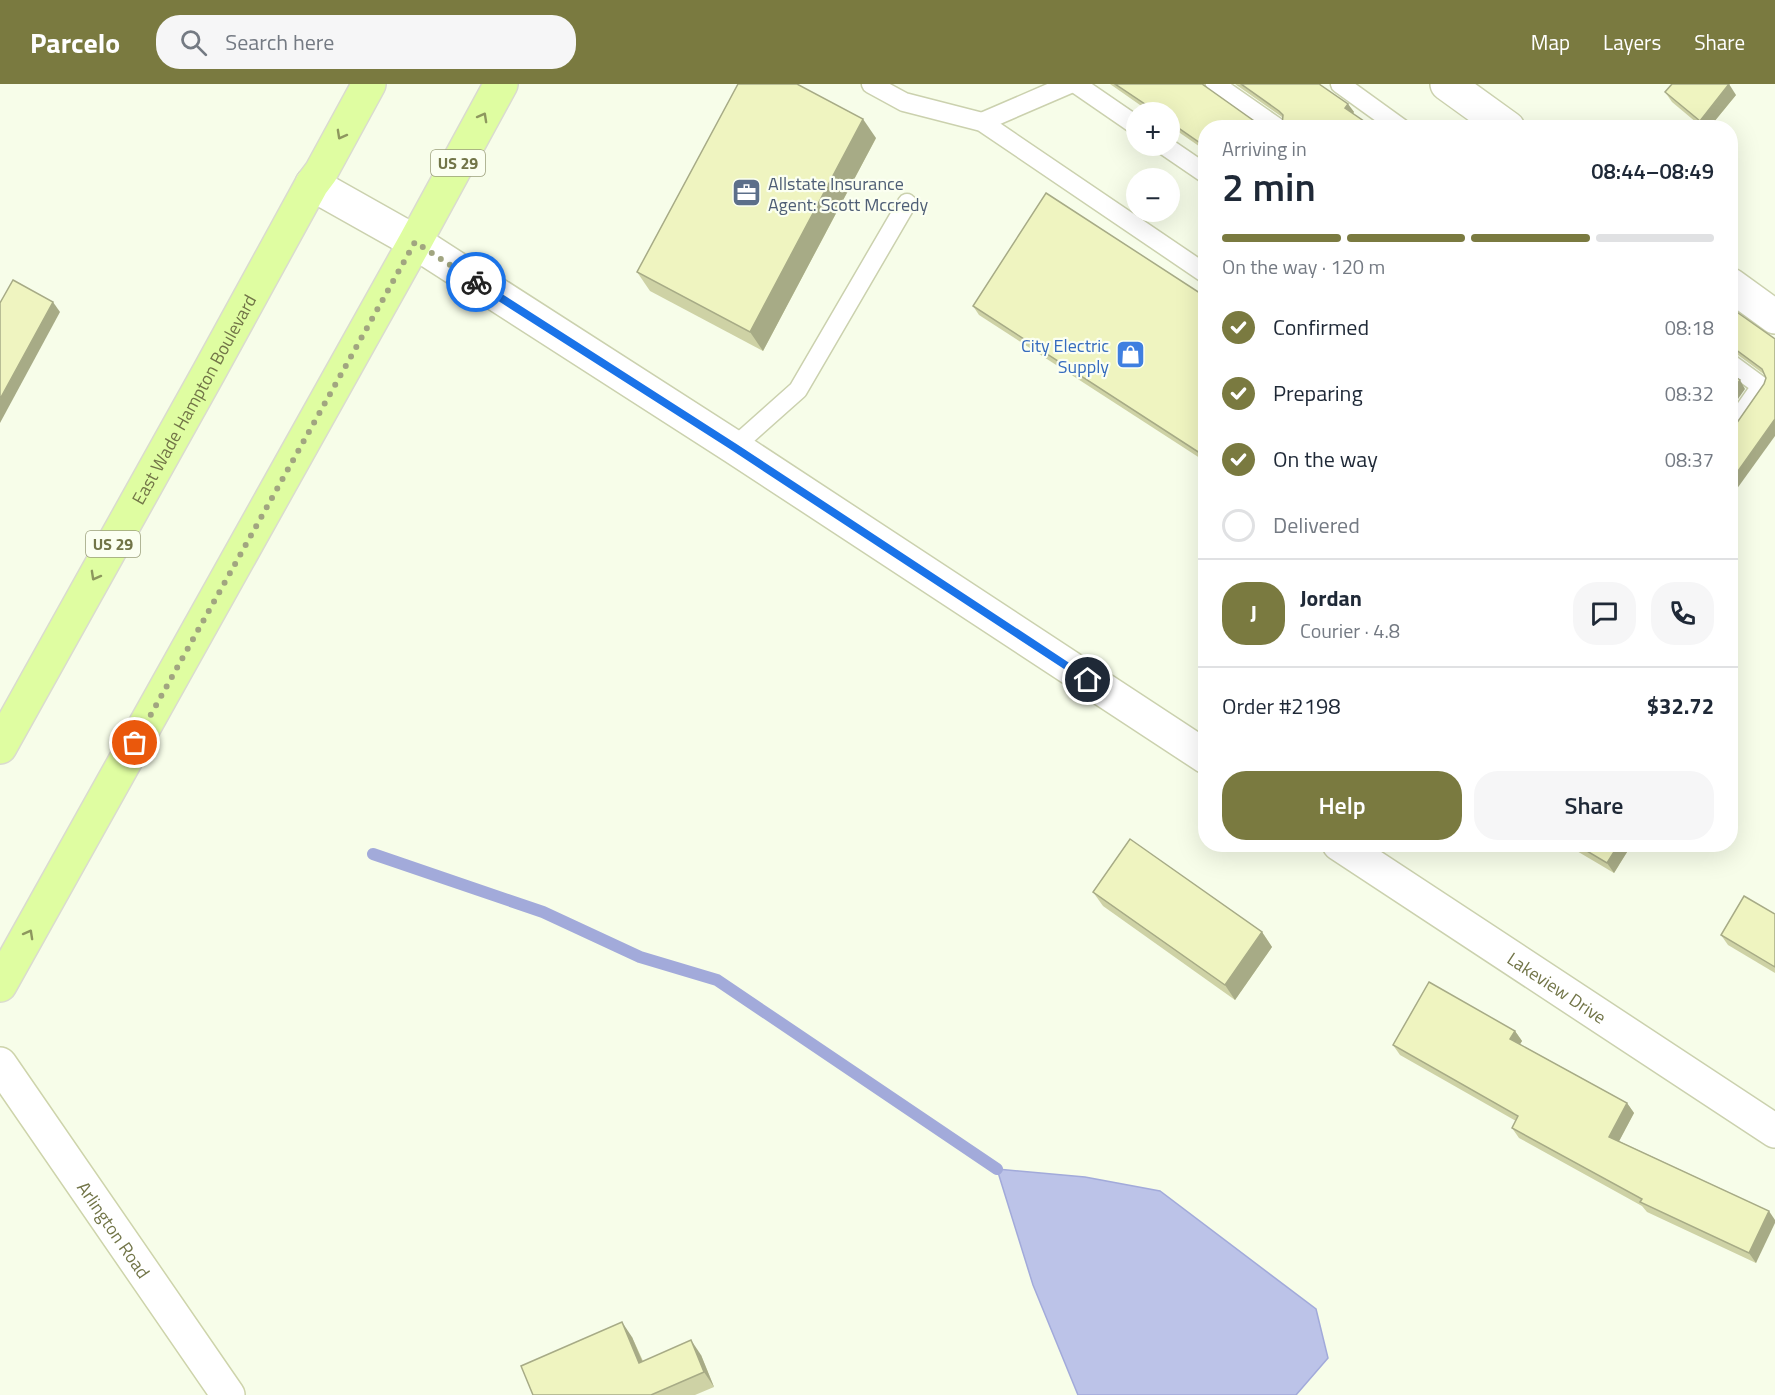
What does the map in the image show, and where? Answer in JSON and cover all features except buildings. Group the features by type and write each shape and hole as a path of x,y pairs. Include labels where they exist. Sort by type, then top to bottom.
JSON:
{"main road":[{"name":"East Wade Hampton Boulevard","path":"0,747 369,84"},
{"name":"US 29","path":"0,985 501,84"}],"street":[{"path":"1447,84 1497,120"},
{"path":"312,184 415,242 734,447 1198,752"},
{"path":"1738,290 1775,316"},
{"name":"Lakeview Drive","path":"1351,852 1775,1131"},
{"name":"Arlington Road","path":"0,1064 228,1395"}],"lane":[{"path":"871,84 904,102 982,123 1198,269"},
{"path":"982,123 1070,84"},
{"path":"1076,84 1126,118"},
{"path":"1215,84 1267,120"},
{"path":"1340,84 1378,120"},
{"path":"1180,156 1198,169"},
{"path":"734,447 798,390 907,203"},
{"path":"1738,369 1761,386 1738,419"}],"water":[{"path":"997,1169 1085,1177 1160,1191 1316,1309 1328,1358 1296,1395 1078,1395 1033,1285"}],"waterway":[{"path":"373,854 543,912 640,957 717,980 997,1169"}],"way so far":[{"path":"135,743 415,242 476,282"}],"place":[{"name":"Allstate Insurance Agent: Scott Mccredy","path":"747,193"},
{"name":"City Electric Supply","path":"1130,355"}],"route":[{"path":"476,282 734,447 1088,680"}]}
